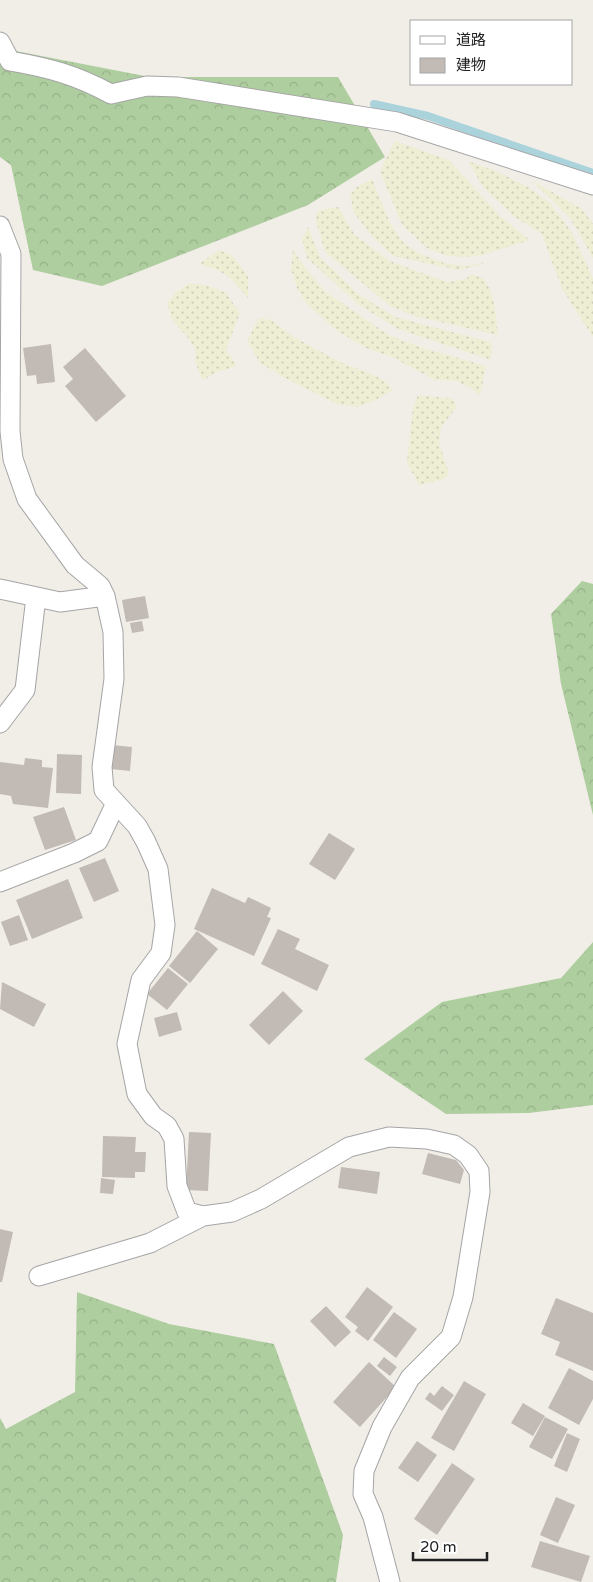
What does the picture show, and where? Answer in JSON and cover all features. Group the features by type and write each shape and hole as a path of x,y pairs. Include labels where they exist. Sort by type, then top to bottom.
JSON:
{"street":[{"path":"0,42 10,61 54,69 84,79 111,94 147,86 178,87 397,122 593,185"},
{"path":"0,226 11,254 10,431 13,459 27,499 75,565 100,586 105,596 113,632 114,679 102,767 104,790 137,826 158,869 165,925 160,953 140,980 128,1044 137,1094 152,1116 167,1126 174,1139 177,1186 187,1212 203,1216"},
{"path":"0,589 60,602 105,596"},
{"path":"0,723 25,690 36,597"},
{"path":"0,882 74,853 98,840 116,803"},
{"path":"39,1276 150,1243 203,1216 232,1212 261,1199 349,1147 389,1137 427,1139 454,1146 468,1155 479,1171 480,1192 462,1297 451,1337 410,1378 382,1427 364,1471 363,1494 373,1516 390,1582"}],"green space":[{"path":"0,48 150,77 338,77 385,157 308,205 102,286 33,270 11,165 0,157"},
{"path":"395,141 449,160 501,217 530,240 482,255 467,257 447,256 427,248 402,225 380,171"},
{"path":"468,161 496,171 528,187 551,204 571,231 593,278 593,337 562,289 542,234 516,218 483,187"},
{"path":"372,179 391,225 404,243 418,253 444,263 465,266 490,262 459,270 393,256 371,235 354,213 350,195 357,187"},
{"path":"531,180 582,209 593,224 593,258 570,218"},
{"path":"338,207 355,235 390,261 447,282 466,279 471,274 483,278 491,291 498,335 414,316 390,306 325,252 316,221 317,211"},
{"path":"308,227 320,257 358,294 395,317 490,342 492,347 491,360 398,329 358,304 307,258 302,239"},
{"path":"293,249 305,268 326,292 389,335 423,348 486,366 480,396 471,388 456,381 435,380 394,358 366,348 337,331 306,303 297,288 291,269"},
{"path":"219,250 232,255 248,276 248,298 230,278 218,270 199,264"},
{"path":"188,284 201,284 226,293 240,313 226,350 237,366 217,372 203,380 195,362 196,351 189,339 172,320 167,303 176,292"},
{"path":"259,318 271,320 294,337 340,362 372,374 383,380 393,390 374,401 357,407 337,404 283,377 260,363 247,341"},
{"path":"418,395 454,399 456,408 441,427 439,442 449,474 442,480 419,485 407,463 413,407"},
{"path":"582,581 593,584 593,815 561,684 551,614"},
{"path":"593,942 593,1105 529,1113 446,1114 364,1059 442,1002 561,978"},
{"path":"77,1292 169,1324 274,1344 343,1535 336,1582 0,1582 0,1418 6,1429 75,1392"}],"building":[{"path":"51,344 55,382 37,384 36,375 27,376 23,348"},
{"path":"85,348 126,396 96,422 65,386 73,379 63,367"},
{"path":"145,596 149,618 126,622 122,600"},
{"path":"142,621 144,631 132,633 130,623"},
{"path":"112,745 132,747 130,771 110,769"},
{"path":"57,754 82,755 81,794 56,793"},
{"path":"25,758 42,760 42,767 53,768 48,808 13,804 11,796 0,794 0,762 24,765"},
{"path":"64,807 76,840 45,850 33,817"},
{"path":"329,833 355,849 335,880 309,864"},
{"path":"105,858 119,891 94,902 79,868"},
{"path":"68,879 83,918 32,939 16,900"},
{"path":"212,888 245,903 248,897 271,908 267,917 271,918 254,956 194,929"},
{"path":"19,915 28,940 10,946 1,922"},
{"path":"278,929 300,939 295,949 329,965 317,991 261,964"},
{"path":"197,931 218,949 190,983 169,966"},
{"path":"168,968 188,984 167,1010 147,994"},
{"path":"2,982 46,1004 34,1027 0,1009"},
{"path":"283,991 303,1011 269,1045 249,1025"},
{"path":"177,1012 182,1030 159,1037 154,1018"},
{"path":"189,1132 211,1133 208,1191 186,1190"},
{"path":"103,1136 136,1137 135,1152 146,1152 145,1172 135,1172 135,1178 102,1177"},
{"path":"428,1153 456,1160 464,1170 460,1184 422,1174"},
{"path":"341,1167 380,1172 377,1194 338,1188"},
{"path":"101,1178 115,1180 113,1194 100,1193"},
{"path":"0,1229 13,1232 2,1282 0,1282"},
{"path":"367,1287 393,1307 368,1341 355,1331 358,1327 345,1317"},
{"path":"556,1298 593,1313 593,1371 555,1355 560,1342 541,1334"},
{"path":"326,1306 351,1332 335,1347 310,1321"},
{"path":"394,1312 417,1329 396,1358 373,1340"},
{"path":"384,1357 397,1367 390,1376 377,1366"},
{"path":"369,1362 396,1387 360,1427 333,1402"},
{"path":"569,1368 593,1381 593,1399 579,1425 548,1408"},
{"path":"464,1381 486,1394 454,1451 431,1438"},
{"path":"442,1386 454,1395 442,1411 425,1399 430,1392 434,1396"},
{"path":"523,1403 545,1416 533,1436 511,1423"},
{"path":"545,1417 568,1429 552,1459 529,1447"},
{"path":"567,1433 580,1439 567,1472 554,1466"},
{"path":"417,1441 437,1455 418,1482 398,1468"},
{"path":"452,1463 475,1479 437,1535 414,1519"},
{"path":"556,1497 575,1505 558,1543 540,1535"},
{"path":"540,1541 590,1556 581,1582 531,1567"}],"waterway":[{"path":"374,104 428,116 593,173"}]}
